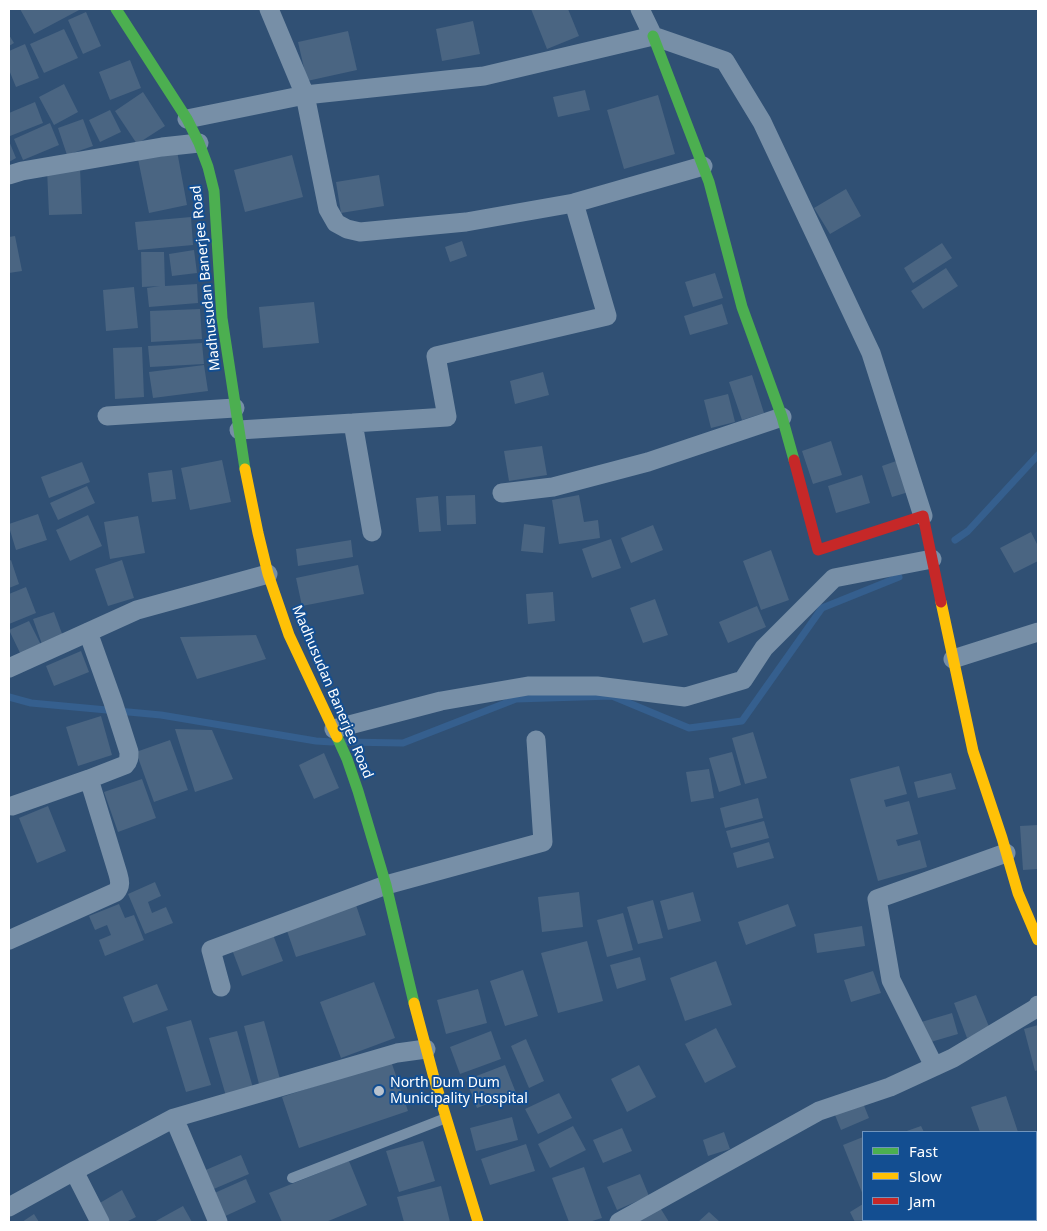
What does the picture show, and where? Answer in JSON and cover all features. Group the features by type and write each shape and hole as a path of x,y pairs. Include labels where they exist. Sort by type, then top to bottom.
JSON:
{"main road":[{"name":"Madhusudan Banerjee Road","path":"116,9 187,119 208,167 214,191 222,318 238,430 246,478 268,574 289,635 331,724 358,791 386,886 434,1078 478,1222"},
{"path":"654,36 709,182 742,307 782,417 818,550 924,516 973,751 1018,893 1038,940"}],"street":[{"path":"640,9 654,36"},
{"path":"272,10 305,95 328,209 336,224 347,229 360,232 466,222 574,203 703,166"},
{"path":"187,119 305,95 484,76 654,36 725,61 762,122 871,353 924,516"},
{"path":"9,175 22,171 162,147 198,143"},
{"path":"238,430 447,417 436,356 608,316 574,203"},
{"path":"107,416 235,408"},
{"path":"502,492 553,487 648,462 782,417"},
{"path":"353,423 372,532"},
{"path":"331,724 442,701 528,686 597,686 685,697 743,680 764,648 834,578 932,559"},
{"path":"9,668 137,610 268,574"},
{"path":"12,806 89,779 125,765 128,762 128,752 119,721 88,632"},
{"path":"951,651 1038,632"},
{"path":"222,987 211,950 386,886 543,842 536,740"},
{"path":"9,940 118,890 120,881 89,779"},
{"path":"934,1066 892,980 877,899 1006,853"},
{"path":"623,1221 819,1111 890,1087 953,1058 1038,1007 1038,1005"},
{"path":"9,1207 174,1118 397,1053 426,1049"},
{"path":"174,1118 218,1222"},
{"path":"74,1171 100,1222"}],"lane":[{"path":"292,1178 447,1117"}],"building":[{"path":"20,9 81,9 34,34"},
{"path":"531,9 568,9 579,36 547,49"},
{"path":"86,12 101,46 83,54 68,20"},
{"path":"473,21 480,54 442,61 436,29"},
{"path":"64,29 78,58 44,73 30,44"},
{"path":"348,31 357,70 307,81 298,42"},
{"path":"9,35 14,43 9,46"},
{"path":"25,44 39,78 16,87 9,70 9,51"},
{"path":"130,60 141,88 110,100 99,72"},
{"path":"64,84 78,112 54,125 39,97"},
{"path":"585,90 590,110 558,117 553,97"},
{"path":"143,92 165,126 137,144 115,111"},
{"path":"658,95 675,154 624,169 607,110"},
{"path":"35,102 43,123 10,136 9,113"},
{"path":"110,110 121,132 100,142 89,120"},
{"path":"83,119 93,146 67,155 58,128"},
{"path":"50,123 59,145 23,160 14,139"},
{"path":"9,141 16,158 9,162"},
{"path":"177,151 187,205 149,213 138,159"},
{"path":"292,155 303,197 245,212 234,170"},
{"path":"80,168 82,214 49,215 47,169"},
{"path":"379,175 384,206 341,213 336,182"},
{"path":"846,189 861,216 830,234 814,208"},
{"path":"191,217 193,245 138,250 135,222"},
{"path":"15,236 22,271 9,273 9,237"},
{"path":"462,241 467,256 450,262 445,247"},
{"path":"942,243 952,258 913,283 904,268"},
{"path":"194,250 197,273 172,276 169,254"},
{"path":"141,252 164,252 165,286 197,284 198,303 149,307 147,288 160,286 142,287"},
{"path":"946,268 958,286 923,309 911,291"},
{"path":"715,273 723,298 693,307 685,282"},
{"path":"134,287 138,328 106,331 103,290"},
{"path":"314,302 319,343 263,348 259,307"},
{"path":"722,304 728,324 690,335 684,316"},
{"path":"200,309 202,339 151,342 150,311"},
{"path":"202,343 204,364 150,367 148,346"},
{"path":"142,347 144,397 115,399 113,348"},
{"path":"204,365 208,391 153,398 149,372"},
{"path":"543,372 549,395 515,404 510,381"},
{"path":"752,375 764,413 742,420 729,382"},
{"path":"728,394 735,422 711,428 704,400"},
{"path":"831,441 842,475 813,484 802,451"},
{"path":"542,446 547,475 509,481 504,451"},
{"path":"902,459 912,491 892,497 882,466"},
{"path":"222,460 231,502 190,510 181,468"},
{"path":"82,462 90,482 49,498 41,477"},
{"path":"172,470 176,499 152,502 148,473"},
{"path":"862,475 870,503 836,513 828,486"},
{"path":"87,486 95,503 58,520 50,503"},
{"path":"475,495 476,524 447,525 446,496"},
{"path":"579,495 584,522 598,520 600,538 559,544 552,500"},
{"path":"438,496 441,531 419,532 416,498"},
{"path":"38,514 47,540 16,550 9,524"},
{"path":"88,515 102,546 70,561 56,530"},
{"path":"138,516 145,553 110,559 104,522"},
{"path":"524,524 545,527 543,553 521,551"},
{"path":"653,525 663,550 631,563 621,538"},
{"path":"1031,532 1038,546 1038,561 1014,573 1000,548"},
{"path":"611,539 621,568 592,578 582,549"},
{"path":"351,540 353,557 298,566 296,549"},
{"path":"771,550 789,600 761,610 743,561"},
{"path":"11,560 19,584 9,588 9,561"},
{"path":"122,560 134,598 108,606 95,569"},
{"path":"358,565 364,594 302,606 296,578"},
{"path":"26,587 36,613 9,624 9,594"},
{"path":"553,592 555,621 528,624 526,594"},
{"path":"655,599 668,635 643,643 630,608"},
{"path":"757,606 766,627 728,643 719,622"},
{"path":"54,612 64,639 43,647 33,619"},
{"path":"29,621 42,647 22,657 9,630"},
{"path":"256,635 266,659 197,679 180,637"},
{"path":"81,651 89,672 54,686 46,666"},
{"path":"101,716 112,755 78,766 66,727"},
{"path":"175,729 212,730 233,779 195,792"},
{"path":"753,732 767,778 745,784 732,738"},
{"path":"170,740 188,790 154,802 136,752"},
{"path":"732,752 741,785 719,792 709,758"},
{"path":"324,753 339,788 314,799 299,765"},
{"path":"899,766 907,794 884,800 886,807 909,801 918,834 896,840 898,846 920,840 927,867 878,881 850,779"},
{"path":"709,769 714,798 691,802 686,772"},
{"path":"951,773 956,789 918,798 914,782"},
{"path":"142,779 156,818 118,832 104,792"},
{"path":"758,798 763,818 725,828 720,808"},
{"path":"48,806 66,851 37,863 19,818"},
{"path":"764,821 769,838 731,848 726,831"},
{"path":"1038,825 1038,869 1023,870 1020,826"},
{"path":"769,842 774,858 737,868 733,853"},
{"path":"155,882 161,896 148,902 152,913 166,907 173,923 145,934 128,894"},
{"path":"579,892 583,927 542,932 538,897"},
{"path":"693,892 701,921 668,930 660,901"},
{"path":"653,900 663,938 638,944 627,907"},
{"path":"119,904 125,918 134,915 144,940 105,956 99,940 111,935 107,925 95,930 89,916"},
{"path":"788,904 796,926 746,945 738,922"},
{"path":"356,905 366,935 296,957 286,928"},
{"path":"623,913 633,950 607,957 597,920"},
{"path":"862,926 865,946 817,953 814,934"},
{"path":"272,932 283,961 242,976 231,947"},
{"path":"587,941 603,1001 558,1013 541,953"},
{"path":"640,957 646,980 617,989 610,965"},
{"path":"716,961 732,1005 685,1021 670,978"},
{"path":"523,970 538,1016 505,1026 490,981"},
{"path":"873,971 881,993 851,1002 844,980"},
{"path":"374,982 395,1038 341,1058 320,1002"},
{"path":"157,984 168,1010 133,1023 123,997"},
{"path":"478,989 487,1023 446,1034 437,1000"},
{"path":"976,995 990,1029 967,1038 954,1003"},
{"path":"952,1013 958,1034 924,1044 918,1023"},
{"path":"191,1020 211,1085 186,1092 166,1027"},
{"path":"264,1021 280,1079 259,1084 244,1026"},
{"path":"1038,1025 1038,1070 1035,1071 1024,1029"},
{"path":"716,1028 736,1067 705,1083 685,1044"},
{"path":"237,1031 253,1088 226,1096 209,1038"},
{"path":"491,1031 501,1059 460,1074 450,1047"},
{"path":"526,1039 544,1081 529,1088 511,1046"},
{"path":"391,1061 408,1111 299,1148 282,1097"},
{"path":"505,1065 516,1093 477,1108 466,1080"},
{"path":"639,1065 656,1097 627,1112 611,1079"},
{"path":"559,1093 572,1118 538,1134 525,1109"},
{"path":"1006,1096 1018,1131 980,1131 971,1107"},
{"path":"861,1098 869,1118 841,1130 833,1110"},
{"path":"512,1117 518,1140 476,1151 470,1128"},
{"path":"573,1126 586,1150 550,1168 538,1144"},
{"path":"921,1126 924,1131 907,1131"},
{"path":"622,1128 632,1151 603,1163 593,1140"},
{"path":"724,1132 730,1149 708,1156 703,1140"},
{"path":"862,1137 862,1192 843,1145"},
{"path":"423,1141 435,1181 399,1192 386,1151"},
{"path":"526,1144 535,1171 490,1185 481,1159"},
{"path":"241,1155 249,1174 209,1191 201,1172"},
{"path":"349,1161 367,1205 326,1222 282,1222 269,1193"},
{"path":"584,1167 602,1218 589,1222 569,1222 552,1178"},
{"path":"640,1174 649,1196 617,1210 607,1187"},
{"path":"246,1179 256,1202 221,1218 210,1195"},
{"path":"441,1186 450,1222 404,1222 397,1197"},
{"path":"122,1190 136,1217 126,1222 108,1222 98,1204"},
{"path":"862,1205 862,1221 880,1222 855,1222 850,1212"},
{"path":"183,1206 192,1222 154,1222"},
{"path":"659,1206 669,1222 632,1222"},
{"path":"709,1212 720,1222 698,1222"},
{"path":"34,1214 39,1222 22,1222"},
{"path":"918,1221 955,1222 918,1222"},
{"path":"960,1221 984,1222 961,1222"}],"waterway":[{"path":"955,540 968,531 1038,455"},
{"path":"345,742 403,743 516,699 612,696 689,728 742,721 822,608 899,577"},
{"path":"9,697 31,703 161,715 316,741 332,742"}],"traffic: fast":[{"path":"116,9 187,119 208,167 214,191 222,318 245,469"},
{"path":"653,36 709,182 742,307 782,417 794,460"},
{"path":"337,737 358,791 386,885 414,1003"}],"traffic: slow":[{"path":"245,469 268,574 289,635 337,737"},
{"path":"941,602 973,751 1018,893 1038,940"},
{"path":"414,1003 434,1078 478,1222"}],"traffic: jam":[{"path":"794,460 818,550 923,516 941,602"}],"place":[{"name":"North Dum Dum Municipality Hospital","path":"379,1091"}]}
